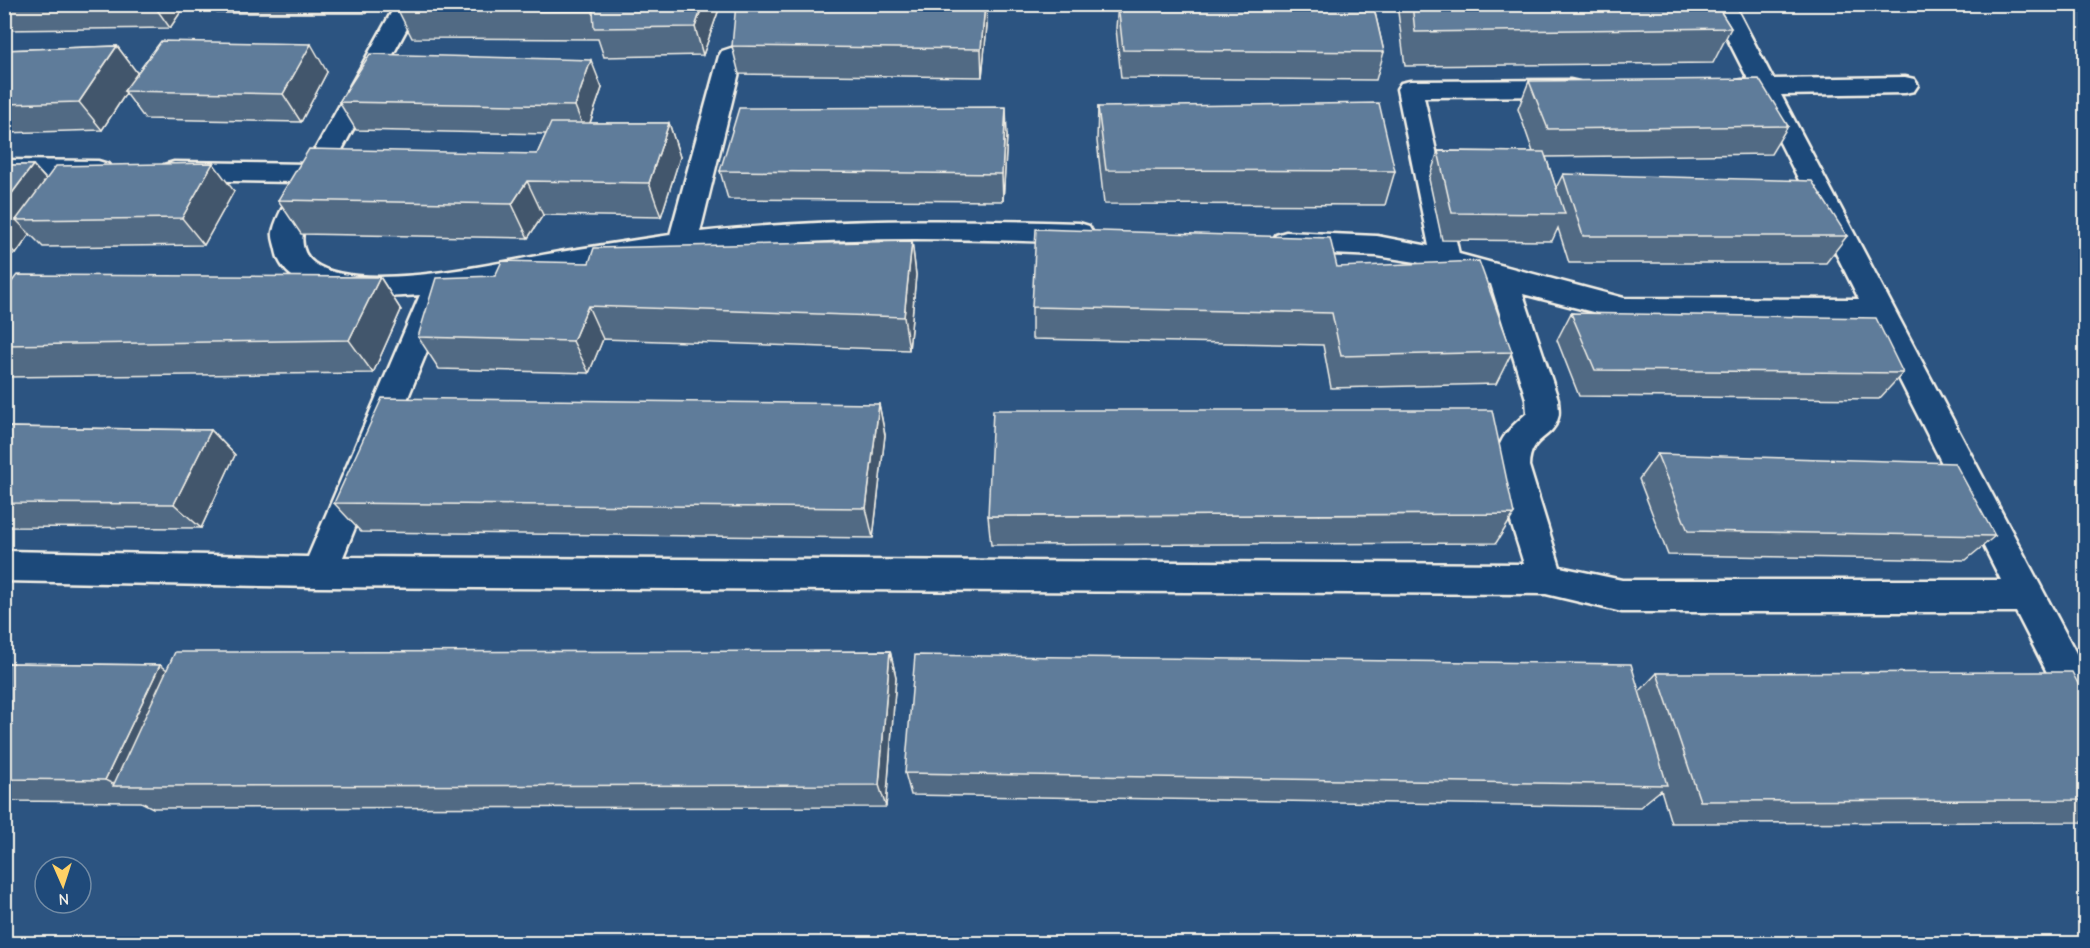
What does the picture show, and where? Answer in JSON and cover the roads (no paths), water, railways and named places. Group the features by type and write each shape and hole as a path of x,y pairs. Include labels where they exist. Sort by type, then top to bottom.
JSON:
{"street":[{"path":"408,4 294,213 287,233 289,251 295,263 313,275 363,286 392,287 440,283 682,245 801,233 1025,231 1108,235"},
{"path":"1722,4 2085,711"},
{"path":"682,245 731,56"},
{"path":"1717,87 1905,86"},
{"path":"1446,259 1410,89 1599,88"},
{"path":"4,169 316,173"},
{"path":"1260,241 1377,246 1446,259 1503,278 1590,302 1643,311 1879,310"},
{"path":"1503,278 1542,399 1543,417 1519,438 1513,449 1513,466 1546,579"},
{"path":"319,572 440,283"},
{"path":"4,566 319,572 1546,579 1622,596 2027,596"}]}
